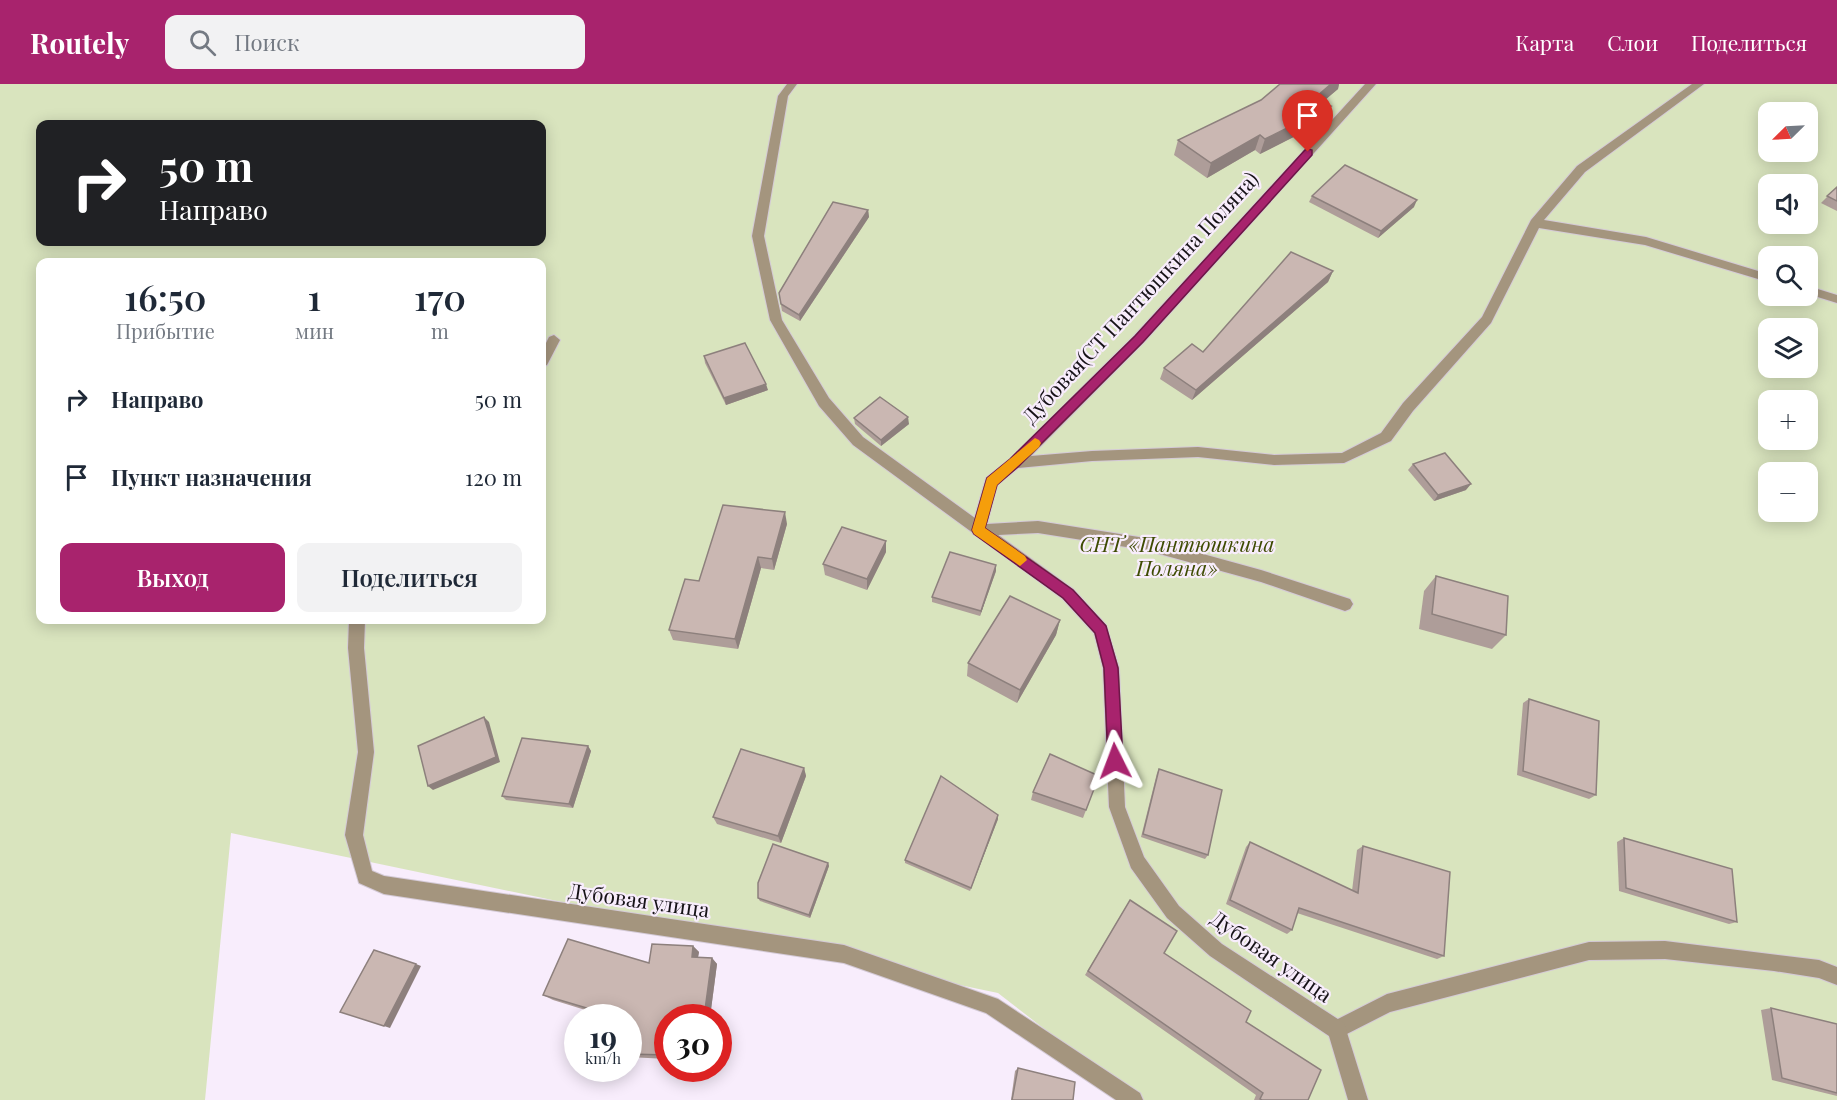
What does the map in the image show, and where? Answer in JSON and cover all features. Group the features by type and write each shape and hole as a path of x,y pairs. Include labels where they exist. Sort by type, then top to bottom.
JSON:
{"street":[{"path":"792,84 783,96 758,236 776,320 824,402 858,441 978,530 1038,527 1145,544 1261,576 1345,604"},
{"name":"Дубовая(СТ Пантюшкина Поляна)","path":"978,530 991,482 1015,463 1139,339 1371,84"},
{"path":"1015,463 1092,456 1198,452 1275,460 1344,458 1386,437 1408,407 1487,320 1535,223 1581,169 1699,84"},
{"path":"1535,223 1646,241 1758,275"},
{"path":"1818,293 1837,299"},
{"path":"546,355 554,340"},
{"name":"Дубовая улица","path":"978,530 1068,594 1101,630 1111,668 1117,807 1137,862 1173,912 1216,950 1337,1030"},
{"name":"Дубовая улица","path":"357,624 356,648 366,752 354,835 365,877 384,885 844,954 991,1006 1134,1100"},
{"path":"1358,1100 1337,1030 1387,1003 1589,951 1665,950 1774,962 1819,969 1837,976"}],"green space":[{"name":"СНТ «Пантюшкина Поляна»","path":"0,84 1837,84 1837,1100 1136,1100 998,993 231,833 205,1100 0,1100"}],"building":[{"path":"1280,84 1331,84 1316,97 1318,101 1331,106 1265,139 1260,135 1211,163 1178,140 1261,100"},
{"path":"1345,165 1417,200 1381,231 1312,196"},
{"path":"1837,187 1837,201 1827,196"},
{"path":"833,202 868,210 799,315 781,304 779,293"},
{"path":"1291,252 1333,271 1196,390 1164,368 1192,344 1203,352"},
{"path":"745,343 766,384 724,398 704,356"},
{"path":"880,397 908,417 881,440 854,418"},
{"path":"1445,453 1471,484 1438,495 1413,464"},
{"path":"723,505 785,512 772,559 758,557 735,639 669,630 685,579 699,581"},
{"path":"842,527 886,541 867,579 823,564"},
{"path":"950,552 996,565 981,611 932,597"},
{"path":"1436,576 1508,596 1506,635 1432,614"},
{"path":"1010,596 1060,620 1020,690 968,663"},
{"path":"1529,699 1599,721 1596,795 1523,771"},
{"path":"484,717 496,757 428,786 418,746"},
{"path":"522,738 588,746 569,804 502,796"},
{"path":"741,749 804,768 778,836 713,817"},
{"path":"1050,754 1099,776 1086,810 1033,792"},
{"path":"1159,769 1222,790 1208,855 1143,834"},
{"path":"941,776 998,815 971,888 905,860"},
{"path":"1624,838 1732,869 1737,922 1626,888"},
{"path":"1250,842 1358,893 1363,846 1450,872 1444,956 1299,908 1292,930 1230,900"},
{"path":"773,844 828,863 809,915 758,898 758,883"},
{"path":"1130,900 1177,931 1164,953 1251,1011 1246,1022 1321,1070 1308,1100 1260,1099 1263,1093 1088,971"},
{"path":"568,939 649,963 652,944 693,946 692,957 712,958 706,1004 654,1004 654,1055 642,1054 642,1004 573,1004 543,995"},
{"path":"374,950 416,964 384,1026 340,1012"},
{"path":"1771,1008 1837,1024 1837,1093 1782,1078"},
{"path":"1018,1068 1075,1082 1073,1100 1012,1100"}],"slow traffic":[{"path":"1020,560 978,530 991,482 1035,443"}],"route":[{"path":"1115,761 1111,668 1101,630 1068,594 978,530 991,482 1015,463 1139,339 1308,152"}]}
